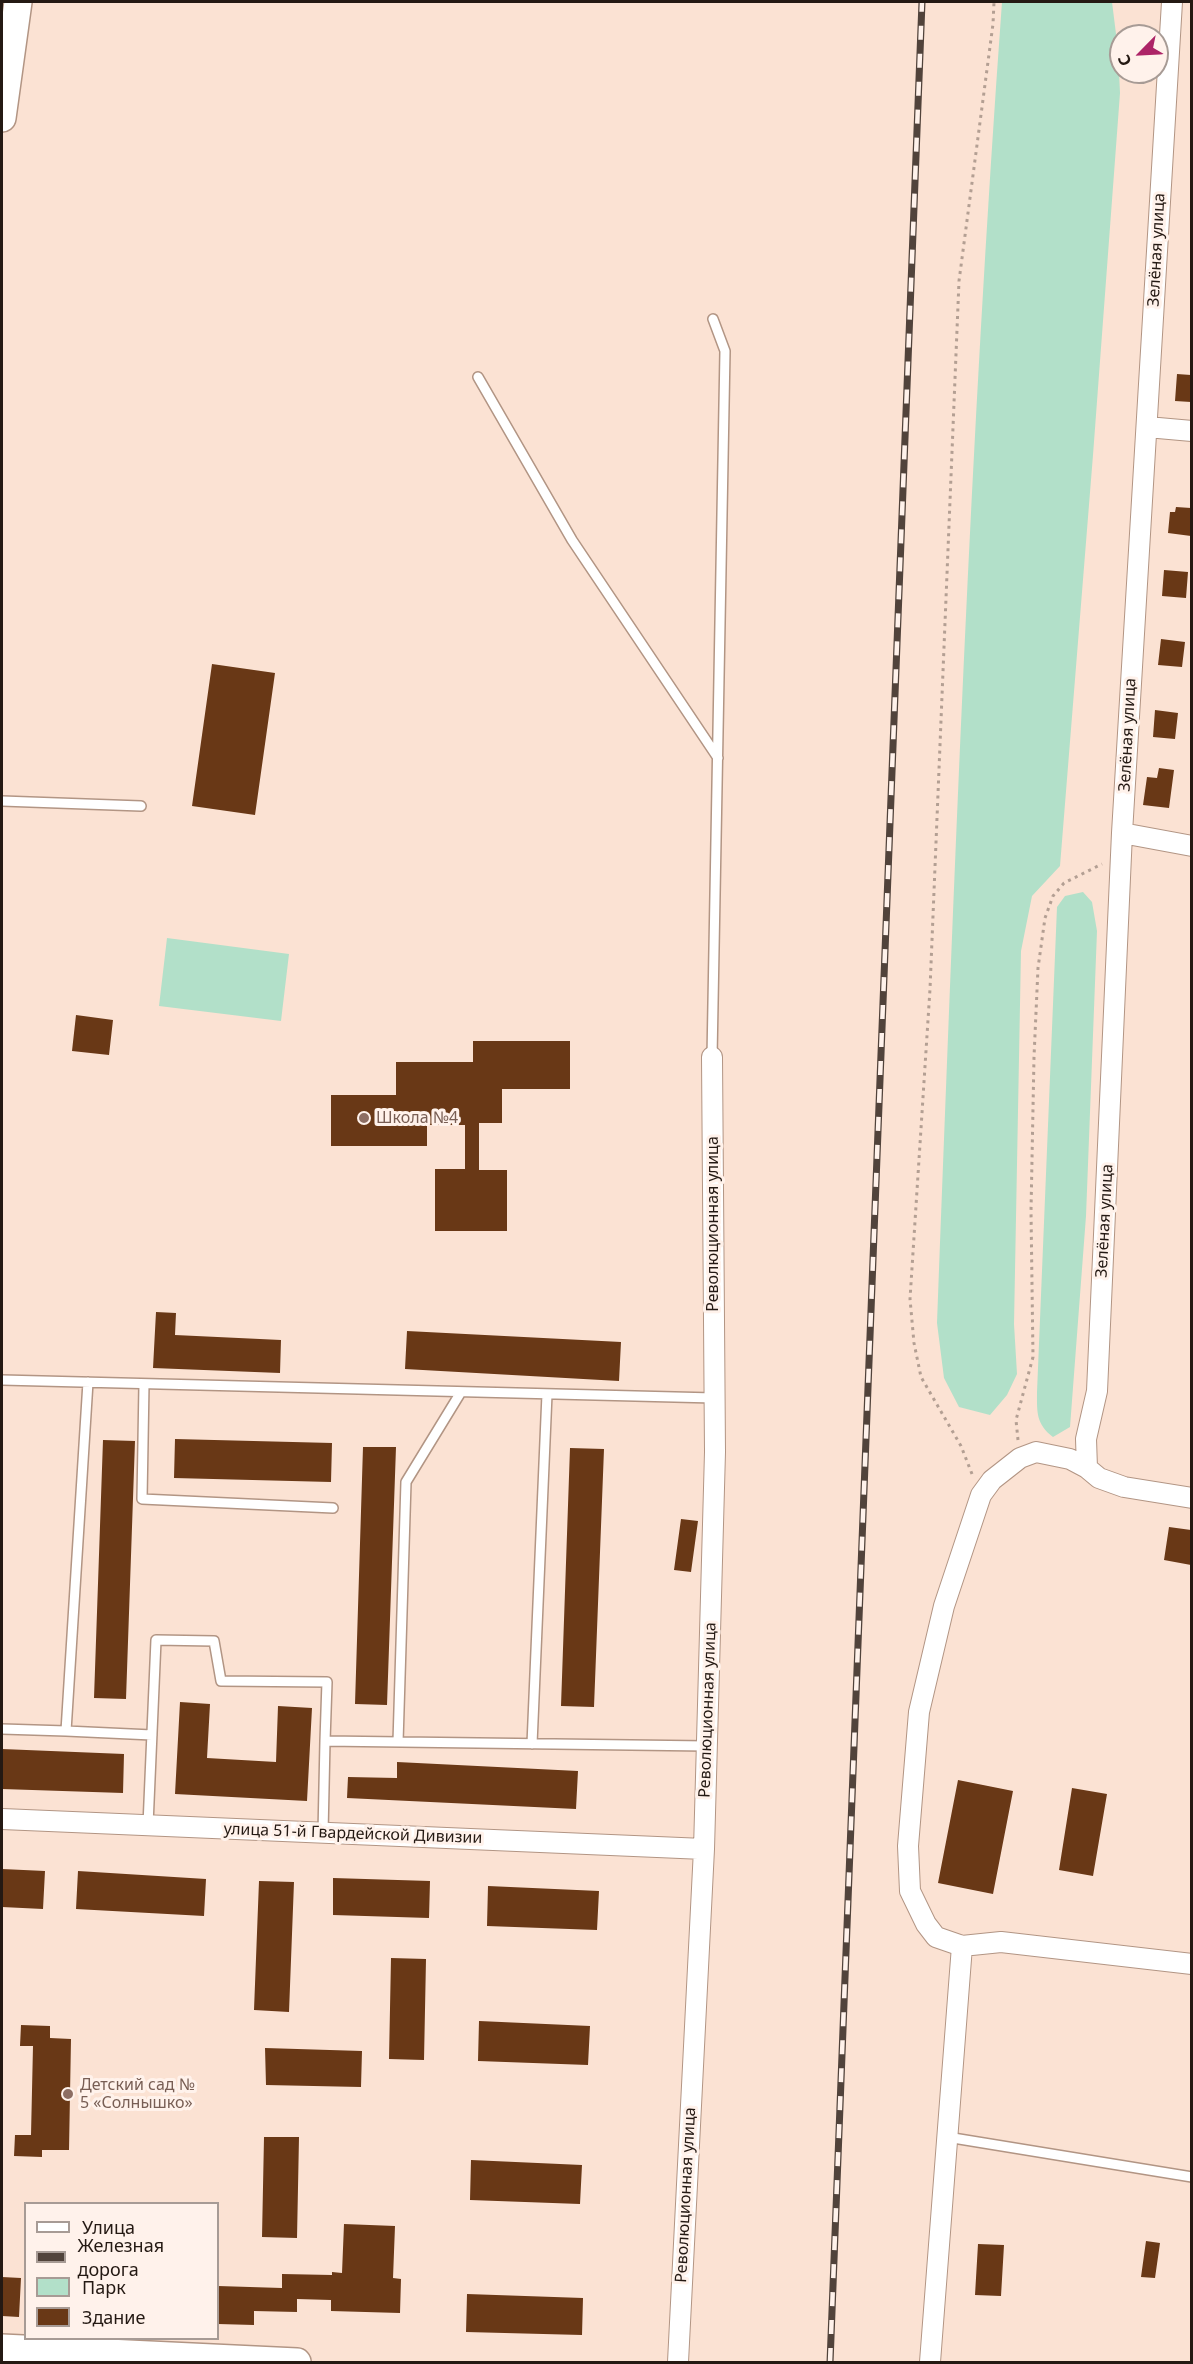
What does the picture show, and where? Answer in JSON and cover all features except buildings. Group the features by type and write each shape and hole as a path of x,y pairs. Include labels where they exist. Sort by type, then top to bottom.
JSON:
{"street":[{"path":"2,118 18,2"},
{"name":"Зелёная улица","path":"1088,1468 1086,1439 1097,1391 1122,833 1172,2"},
{"path":"1147,427 1191,431"},
{"path":"1122,833 1191,846"},
{"name":"Революционная улица","path":"678,2362 704,1849 707,1746 714,1398 712,1057"},
{"path":"1191,1498 1124,1487 1099,1478 1088,1468 1070,1459 1036,1452 1020,1458 987,1487 944,1606 923,1693 919,1712 908,1846 910,1891 926,1924 936,1937 962,1946 1001,1942 1191,1964"},
{"name":"улица 51-й Гвардейской Дивизии","path":"2,1819 704,1849"},
{"path":"930,2362 962,1946"},
{"path":"2,2348 297,2362"}],"lane":[{"path":"712,1057 725,351 713,319"},
{"path":"478,377 572,540 718,758"},
{"path":"2,801 141,806"},
{"path":"2,1380 714,1398"},
{"path":"66,1731 88,1382"},
{"path":"144,1384 142,1499 333,1508"},
{"path":"398,1742 406,1482 462,1392"},
{"path":"532,1744 547,1394"},
{"path":"148,1826 156,1640 214,1641 221,1681 327,1682 323,1833"},
{"path":"2,1729 152,1735"},
{"path":"325,1741 707,1746"},
{"path":"947,2137 1191,2176"}],"path":[{"path":"987,1487 921,1377 914,1343 910,1299 930,989 958,281 994,2"},
{"path":"1020,1458 1016,1420 1033,1357 1031,1211 1034,1057 1038,968 1045,918 1053,896 1064,883 1093,866 1121,858"}],"green space":[{"path":"1002,2 1112,2 1115,24 1109,24 1109,84 1120,84 1120,93 1060,866 1032,896 1021,951 1014,1324 1017,1374 1007,1395 990,1415 959,1407 944,1378 937,1323 972,497"},
{"path":"1083,892 1092,902 1097,931 1086,1216 1070,1427 1053,1437 1040,1422 1037,1392 1057,907 1065,896"},
{"path":"167,938 289,954 281,1021 159,1006"}],"railway":[{"path":"830,2362 922,2"}],"place":[{"name":"Школа №4","path":"364,1118"},
{"name":"Детский сад № 5 «Солнышко»","path":"68,2094"}]}
